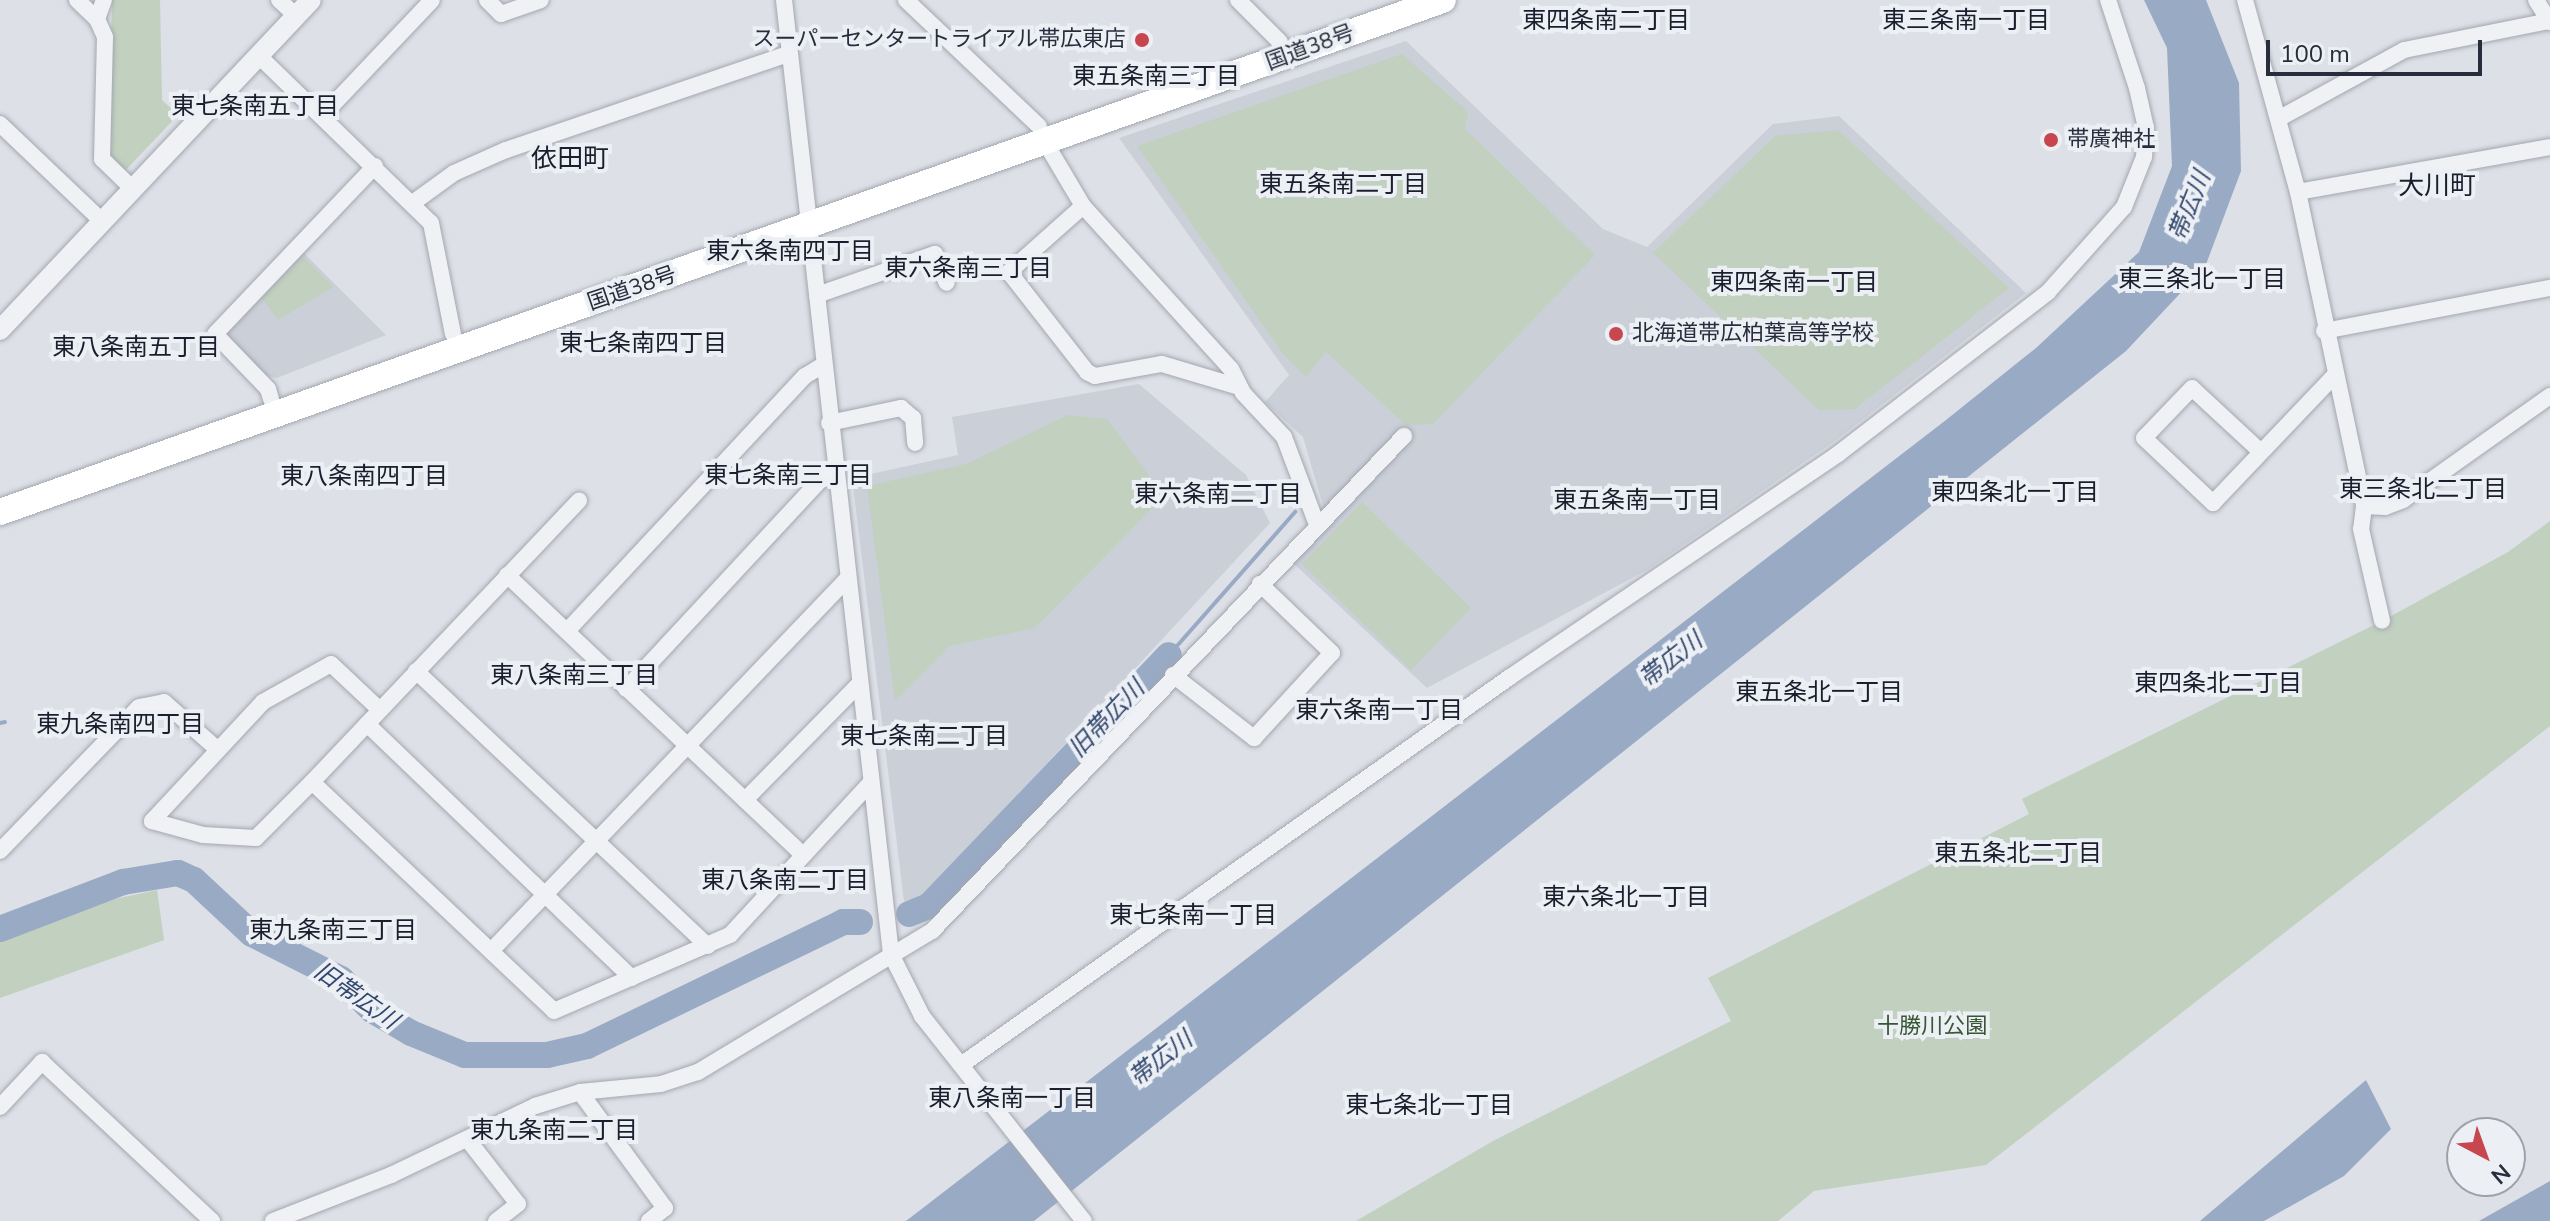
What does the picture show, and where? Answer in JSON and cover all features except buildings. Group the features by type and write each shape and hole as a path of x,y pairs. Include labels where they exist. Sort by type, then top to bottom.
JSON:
{"highway":[{"name":"国道38号","path":"0,512 1042,134 1395,0"},
{"name":"国道38号","path":"1042,134 1443,0"},
{"name":"国道38号","path":"0,497 453,334 809,218"}],"street":[{"path":"77,0 97,19 105,37 102,159 133,189"},
{"path":"97,19 105,10 104,0"},
{"path":"279,0 296,16"},
{"path":"1,328 311,0"},
{"path":"323,115 432,0"},
{"path":"487,0 501,14 541,0"},
{"path":"784,0 829,423 891,954 922,1016 1084,1221"},
{"path":"906,0 1042,134 1083,206 1231,369 1239,387 1294,451 1317,525"},
{"path":"1238,0 1280,42"},
{"path":"964,1069 1510,677 1815,470 2048,292 2124,207 2144,157 2146,128 2137,88 2108,0"},
{"path":"2245,0 2298,192 2324,331 2364,506 2361,529 2382,621"},
{"path":"2280,118 2404,50 2550,22 2536,0"},
{"path":"414,202 454,173 506,150 788,54"},
{"path":"258,55 414,202 431,223 453,334"},
{"path":"0,124 102,221"},
{"path":"2298,192 2550,147"},
{"path":"271,399 268,389 215,334 375,166"},
{"path":"1083,206 1009,272 1087,372 1095,376 1162,364 1239,387"},
{"path":"817,295 935,254 947,283"},
{"path":"2324,331 2550,288"},
{"path":"567,631 805,376 823,365"},
{"path":"2261,452 2192,388 2144,438 2213,503 2334,376"},
{"path":"2364,506 2385,507 2403,500 2550,396"},
{"path":"829,423 901,408 913,418 915,443"},
{"path":"273,1221 468,1140 535,1106 580,1092 647,1086 698,1072 932,931 1404,436"},
{"path":"626,689 819,481 835,474"},
{"path":"380,710 331,664 263,702 152,821 203,835 256,838 312,782 579,501"},
{"path":"507,575 802,854"},
{"path":"491,951 848,578"},
{"path":"1173,675 1254,738 1332,653 1260,584"},
{"path":"416,671 708,946"},
{"path":"745,800 860,683"},
{"path":"0,851 139,707 164,702 217,749"},
{"path":"367,724 632,978"},
{"path":"312,782 554,1011 730,935 871,782"},
{"path":"0,1107 42,1062 212,1221"},
{"path":"580,1092 665,1208 649,1221"},
{"path":"468,1140 518,1204 496,1221"}],"shaded area":[{"name":"北海道帯広柏葉高等学校","path":"1406,41 1603,229 1647,247 1773,124 1839,116 2026,293 1835,441 1647,570 1427,688 1291,561 1328,523 1303,437 1265,402 1289,375 1119,138"},
{"path":"302,251 386,335 277,378 264,375 224,337 229,326"},
{"path":"1139,384 1246,475 1270,523 921,899 904,901 852,478 958,455 952,417"}],"green space":[{"path":"112,0 160,0 162,100 178,115 123,173 108,156"},
{"path":"1402,54 1468,112 1465,129 1595,255 1433,424 1406,425 1326,352 1306,377 1284,355 1137,146"},
{"path":"1838,130 2009,288 1855,409 1819,410 1653,253 1775,136"},
{"path":"303,256 333,287 278,320 262,298"},
{"path":"1068,415 1107,419 1155,484 1159,501 1035,628 950,646 895,701 867,486 966,464"},
{"path":"1362,502 1471,608 1411,670 1302,564"},
{"name":"十勝川公園","path":"2550,521 2550,726 1986,1165 1814,1191 1778,1221 1356,1221 1493,1141 1731,1021 1708,978 2029,814 2022,799 2382,621 2508,552"},
{"path":"157,890 164,940 0,998 0,940 110,900"}],"water":[{"name":"帯広川","path":"2144,0 2206,0 2239,83 2241,171 2205,267 2126,351 1034,1221 906,1221 1946,420 2036,348 2139,252 2172,166 2167,48"},
{"path":"2366,1080 2391,1129 2344,1176 2264,1221 2200,1221"},
{"path":"2550,1181 2550,1221 2479,1221 2526,1197"}],"waterway":[{"name":"旧帯広川","path":"1169,655 1295,512"},
{"name":"旧帯広川","path":"909,914 929,906 1169,655"},
{"path":"0,723 5,722"},
{"name":"旧帯広川","path":"0,929 123,882 178,873 194,880 252,934 341,979 372,1010 411,1033 465,1055 547,1055 587,1046 843,922 860,922"}],"place":[{"name":"スーパーセンタートライアル帯広東店","path":"1142,40"},
{"name":"帯廣神社","path":"2051,140"},
{"name":"北海道帯広柏葉高等学校","path":"1616,334"}],"district":[{"name":"東四条南二丁目","path":"1606,21"},
{"name":"東三条南一丁目","path":"1966,21"},
{"name":"東五条南三丁目","path":"1156,77"},
{"name":"東七条南五丁目","path":"255,107"},
{"name":"依田町","path":"570,159"},
{"name":"東五条南二丁目","path":"1343,185"},
{"name":"大川町","path":"2437,186"},
{"name":"東六条南四丁目","path":"790,252"},
{"name":"東六条南三丁目","path":"968,269"},
{"name":"東三条北一丁目","path":"2202,280"},
{"name":"東四条南一丁目","path":"1794,283"},
{"name":"東七条南四丁目","path":"643,344"},
{"name":"東八条南五丁目","path":"136,348"},
{"name":"東七条南三丁目","path":"788,476"},
{"name":"東八条南四丁目","path":"364,477"},
{"name":"東三条北二丁目","path":"2423,490"},
{"name":"東四条北一丁目","path":"2015,493"},
{"name":"東六条南二丁目","path":"1218,495"},
{"name":"東五条南一丁目","path":"1637,501"},
{"name":"東八条南三丁目","path":"574,676"},
{"name":"東四条北二丁目","path":"2218,684"},
{"name":"東五条北一丁目","path":"1819,693"},
{"name":"東六条南一丁目","path":"1379,711"},
{"name":"東九条南四丁目","path":"120,725"},
{"name":"東七条南二丁目","path":"924,737"},
{"name":"東五条北二丁目","path":"2018,854"},
{"name":"東八条南二丁目","path":"785,881"},
{"name":"東六条北一丁目","path":"1626,898"},
{"name":"東七条南一丁目","path":"1193,916"},
{"name":"東九条南三丁目","path":"333,931"},
{"name":"東八条南一丁目","path":"1012,1099"},
{"name":"東七条北一丁目","path":"1429,1106"},
{"name":"東九条南二丁目","path":"554,1131"}]}
